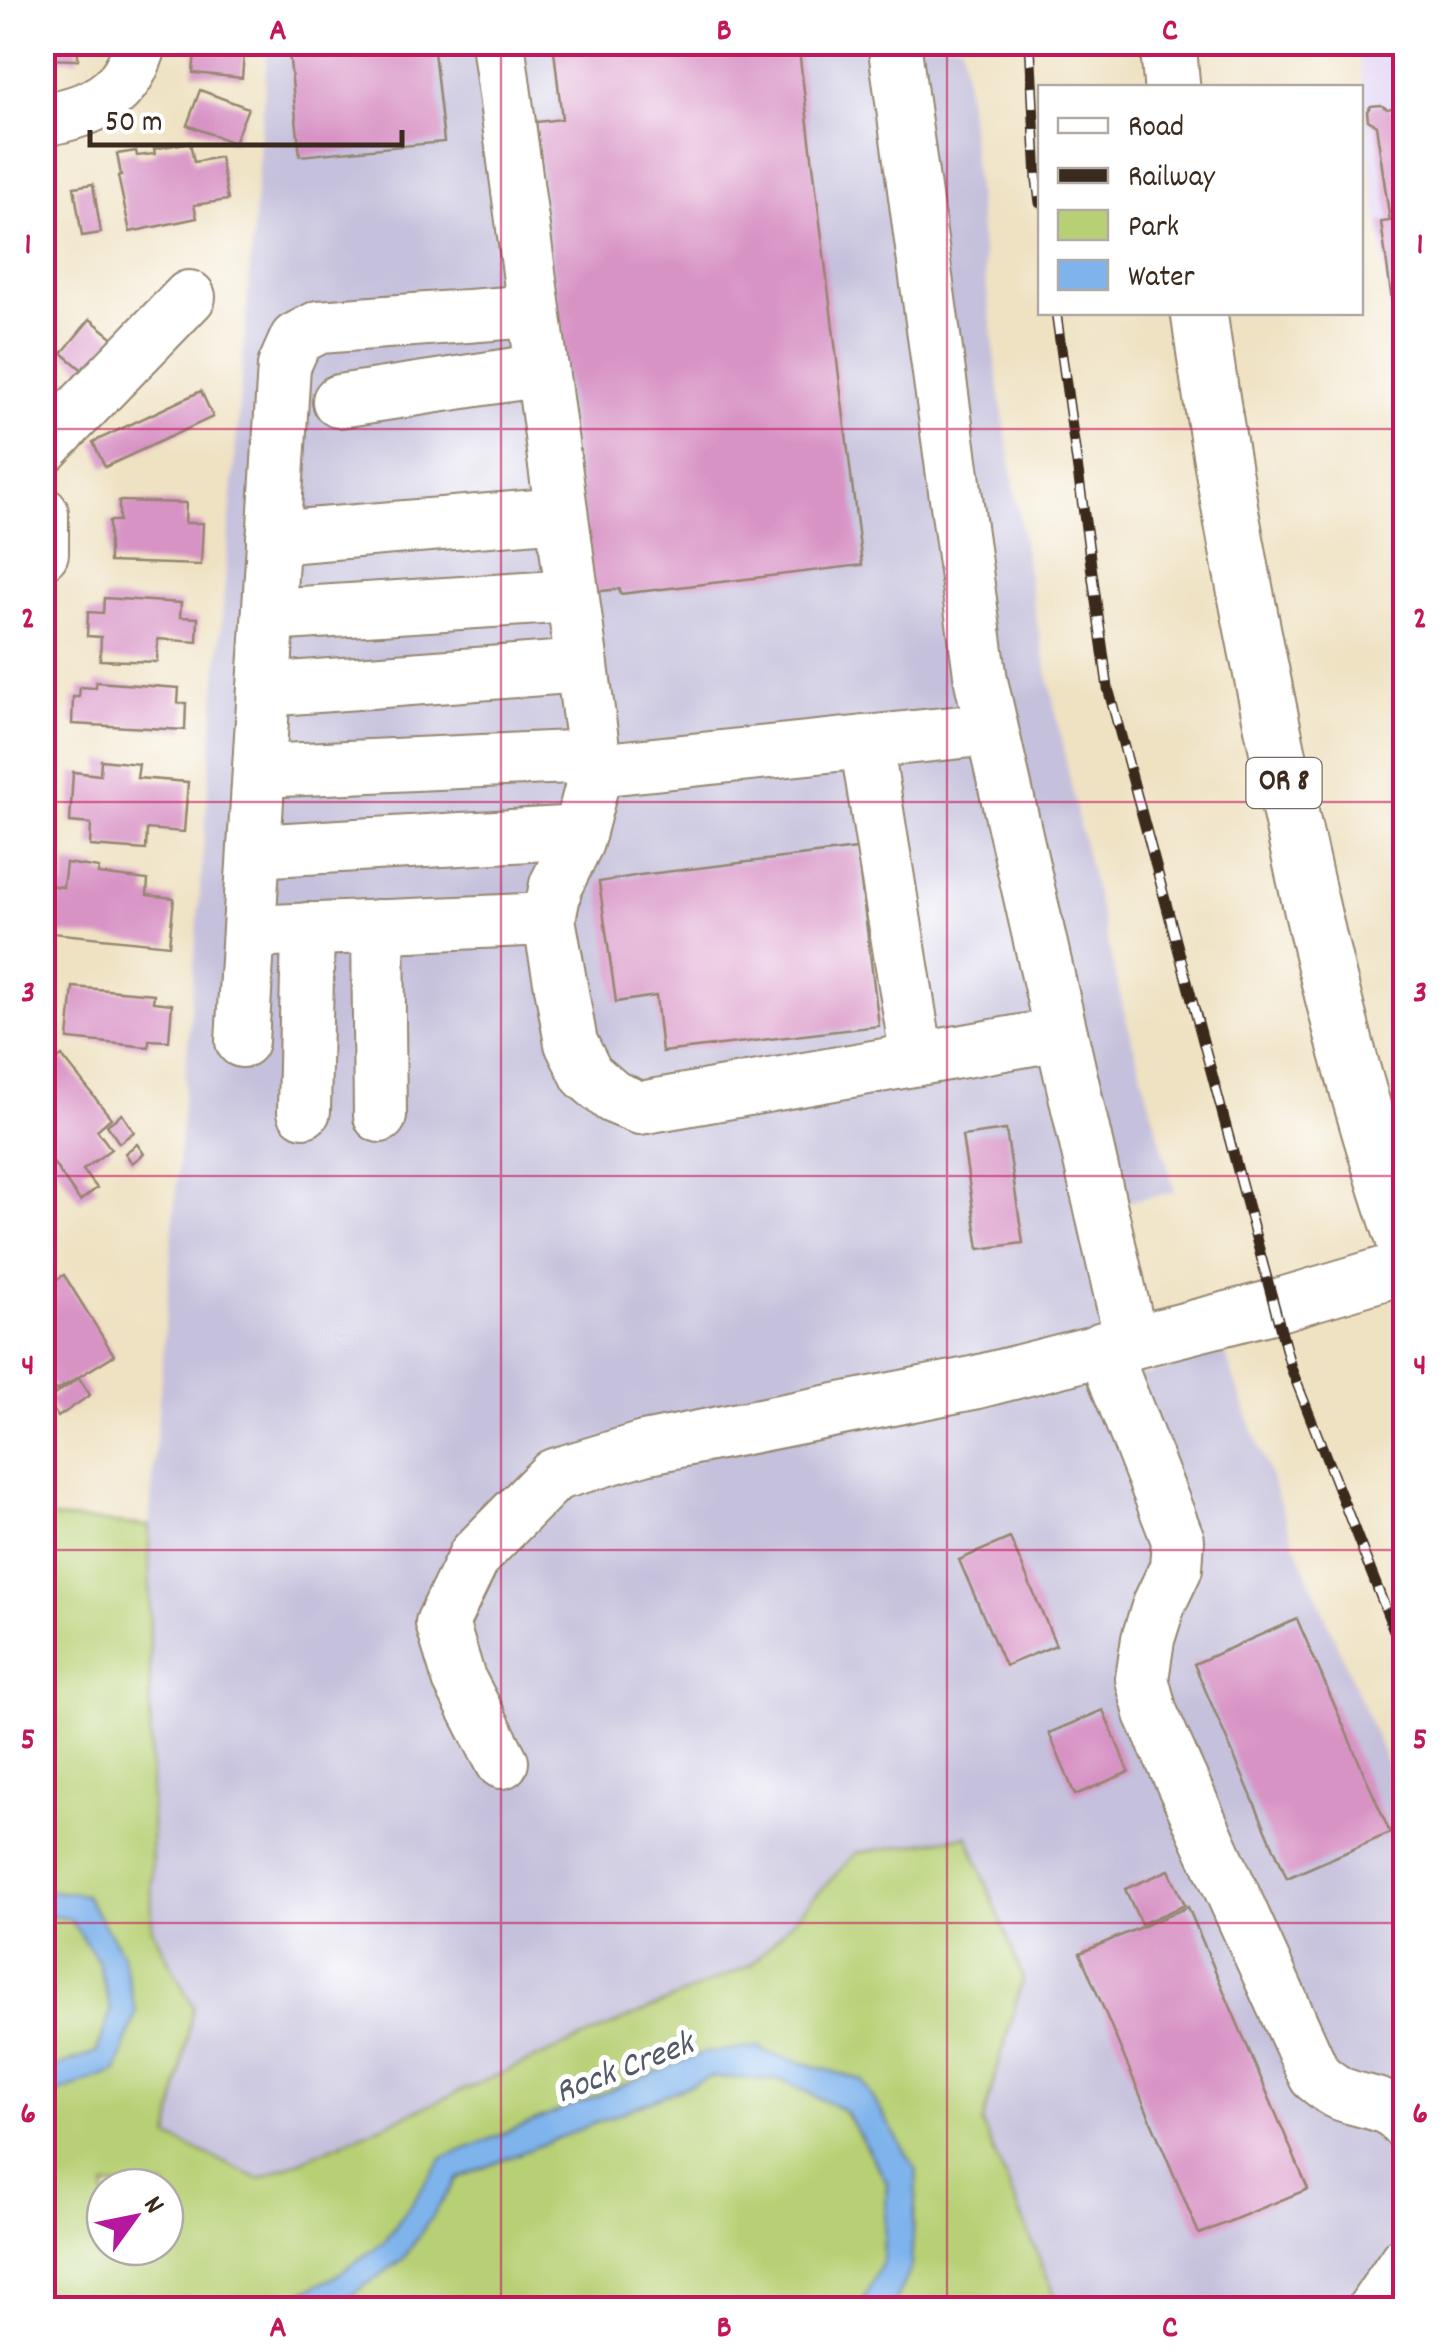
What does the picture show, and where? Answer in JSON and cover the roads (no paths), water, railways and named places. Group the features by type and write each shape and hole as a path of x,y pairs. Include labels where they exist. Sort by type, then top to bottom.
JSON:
{"main road":[{"path":"1168,42 1172,85"},
{"name":"OR 8","path":"1199,315 1214,426 1291,818 1335,1009 1406,1245"}],"lane":[{"path":"42,120 91,108 114,91 133,71 142,42"},
{"path":"498,42 595,763 580,832 556,884 549,919 571,1043 587,1074 613,1098 640,1108 1061,1034"},
{"path":"894,42 981,681 1061,1034 1117,1345 1178,1540 1176,1568 1158,1604 1142,1678 1151,1713 1314,2076 1338,2093 1398,2113 1406,2124"},
{"path":"42,449 189,297"},
{"path":"242,1041 284,366 296,339 320,328 534,310"},
{"path":"339,401 542,370"},
{"path":"42,513 42,552"},
{"path":"273,538 561,514"},
{"path":"268,614 572,596"},
{"path":"264,690 582,666"},
{"path":"259,772 595,763 991,729"},
{"path":"866,742 917,1059"},
{"path":"254,852 580,832"},
{"path":"249,932 549,919"},
{"path":"378,926 380,1116"},
{"path":"304,1111 308,929"},
{"path":"502,1762 459,1679 442,1623 475,1554 554,1475 644,1448 973,1382 1275,1306 1406,1268"},
{"path":"1373,2310 1406,2261"}],"water":[{"path":"43,1890 85,1895 121,1951 136,2012 117,2071 43,2098 43,2072 97,2052 111,2011 98,1961 70,1919 43,1915"},
{"path":"760,2047 862,2080 917,2171 911,2266 892,2309 860,2309 883,2259 887,2182 845,2111 782,2080 710,2077 458,2178 403,2259 346,2299 324,2309 266,2309 333,2278 385,2241 443,2158 703,2053"}],"railway":[{"path":"1030,42 1038,188"},
{"path":"1056,315 1108,688 1291,1368 1406,1661"}],"water label":[{"name":"Rock Creek","path":"625,2070"}]}
